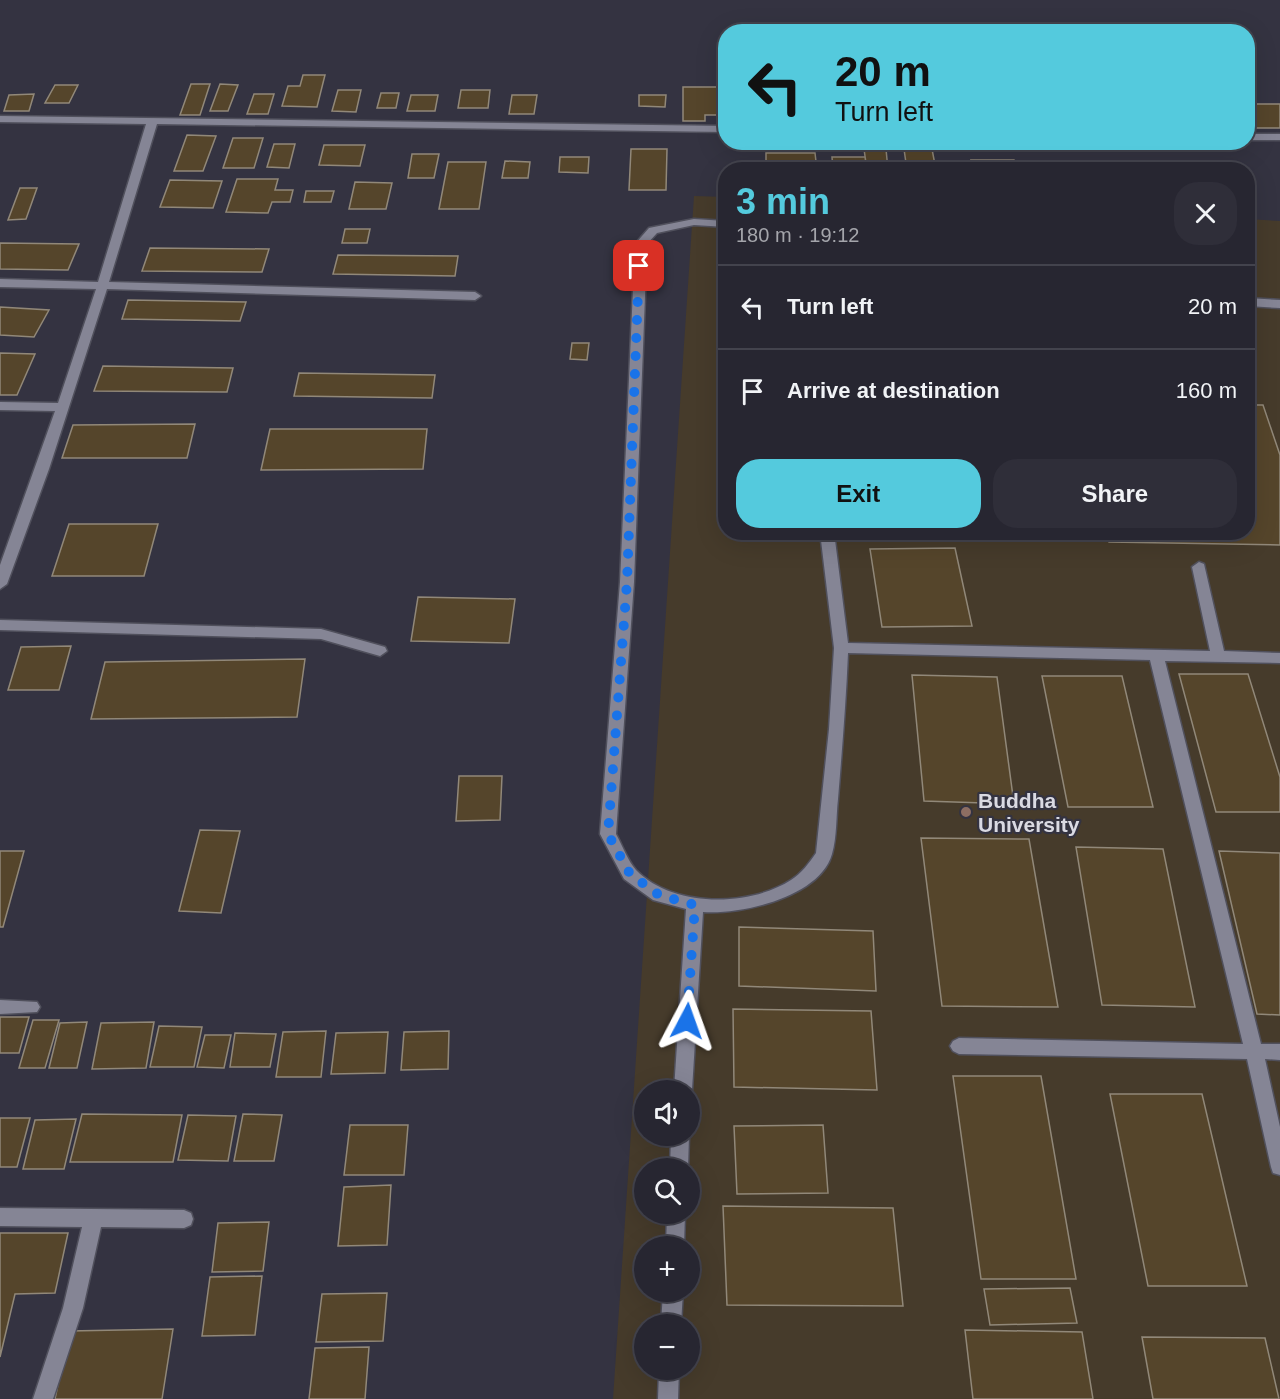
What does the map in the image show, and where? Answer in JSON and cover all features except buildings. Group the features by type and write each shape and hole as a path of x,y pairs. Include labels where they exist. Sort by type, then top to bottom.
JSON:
{"street":[{"path":"0,119 718,129"},
{"path":"0,584 105,285 153,120"},
{"path":"1255,136 1280,137"},
{"path":"718,224 694,222 653,230 641,244 627,582 608,834 630,874 659,895 695,905 722,907 757,900 796,885 812,872 824,854 837,729 841,648 828,540"},
{"path":"0,283 476,296"},
{"path":"1255,303 1280,304"},
{"path":"0,406 63,407"},
{"path":"1199,567 1218,656"},
{"path":"0,625 321,634 380,651"},
{"path":"841,648 1280,658"},
{"path":"1156,655 1280,1167"},
{"path":"684,1080 695,905"},
{"path":"0,1007 31,1007"},
{"path":"959,1046 1280,1052"},
{"path":"0,1217 184,1219"},
{"path":"43,1399 73,1308 93,1218"},
{"path":"668,1399 669,1380"}],"shaded area":[{"name":"Buddha University","path":"694,196 718,197 718,540 1255,540 1255,219 1280,221 1280,1399 613,1399 634,1087 634,1146 700,1146 700,1080 634,1080"}],"place":[{"name":"Buddha University","path":"966,812"}],"route":[{"path":"639,266 627,582 608,834 630,874 659,895 695,905 687,1021"}]}
